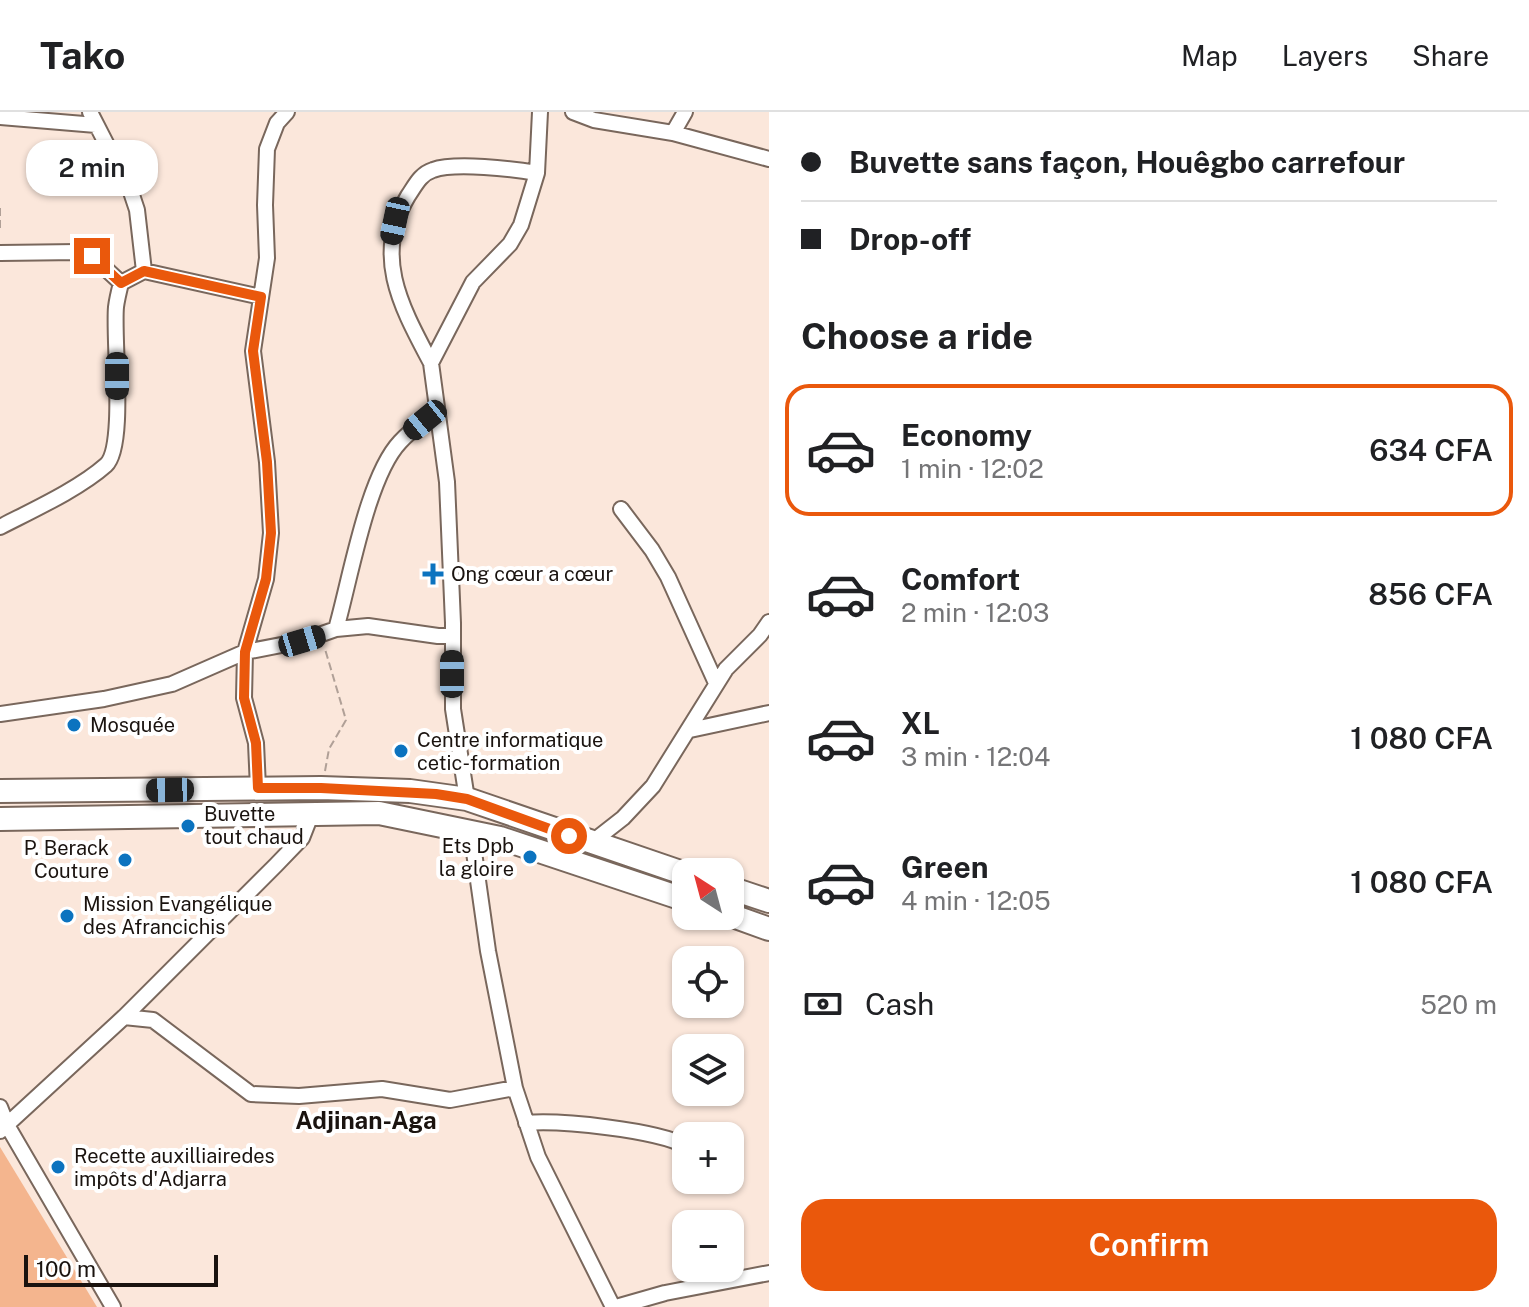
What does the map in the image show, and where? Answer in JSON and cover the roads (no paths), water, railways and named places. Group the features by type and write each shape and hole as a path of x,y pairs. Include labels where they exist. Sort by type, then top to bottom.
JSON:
{"main road":[{"path":"0,791 258,788 410,791 467,799 672,870"},
{"path":"0,819 379,813 471,831 528,847 672,895"},
{"path":"744,893 769,901"},
{"path":"744,920 769,929"}],"street":[{"path":"258,788 256,743 244,698 245,652 266,579 271,533 267,462 253,351 267,258 267,149 277,123 287,112"},
{"path":"431,363 473,282 510,244 521,225 537,173 540,112"},
{"path":"573,112 594,120 673,133 769,159"},
{"path":"673,133 685,112"},
{"path":"0,117 93,118 137,210 144,271"},
{"path":"467,799 453,709 447,482 431,363 400,297 392,270 390,247 395,221 406,200 419,178 431,170 447,167 511,168 537,173"},
{"path":"0,253 78,252 92,256 121,283"},
{"path":"121,283 144,271 261,297"},
{"path":"0,527 67,491 109,463 117,429 116,306 121,283"},
{"path":"336,629 370,501 388,460 398,444 437,410"},
{"path":"621,509 668,577 716,683"},
{"path":"595,845 600,836 623,818 653,786 716,683 769,622"},
{"path":"0,714 104,699 172,684 245,652 336,629 368,626 453,636"},
{"path":"690,730 769,713"},
{"path":"4,1128 124,1017 302,838 311,815"},
{"path":"471,831 488,951 515,1088 538,1157 557,1200 615,1307 665,1293 769,1273"},
{"path":"124,1017 153,1020 251,1094 309,1096 382,1089 450,1100 515,1088"},
{"path":"0,1107 4,1128 113,1307"},
{"path":"526,1123 557,1121 672,1141"}],"place":[{"name":"Ong cœur a cœur","path":"433,574"},
{"name":"Mosquée","path":"74,725"},
{"name":"Centre informatique cetic-formation","path":"401,751"},
{"name":"Buvette tout chaud","path":"188,826"},
{"name":"Ets Dpb la gloire","path":"530,857"},
{"name":"P. Berack Couture","path":"125,860"},
{"name":"Mission Evangélique des Afrancichis","path":"67,916"},
{"name":"Recette auxilliairedes impôts d'Adjarra","path":"58,1167"}],"district":[{"name":"Adjinan-Aga","path":"366,1121"}]}
